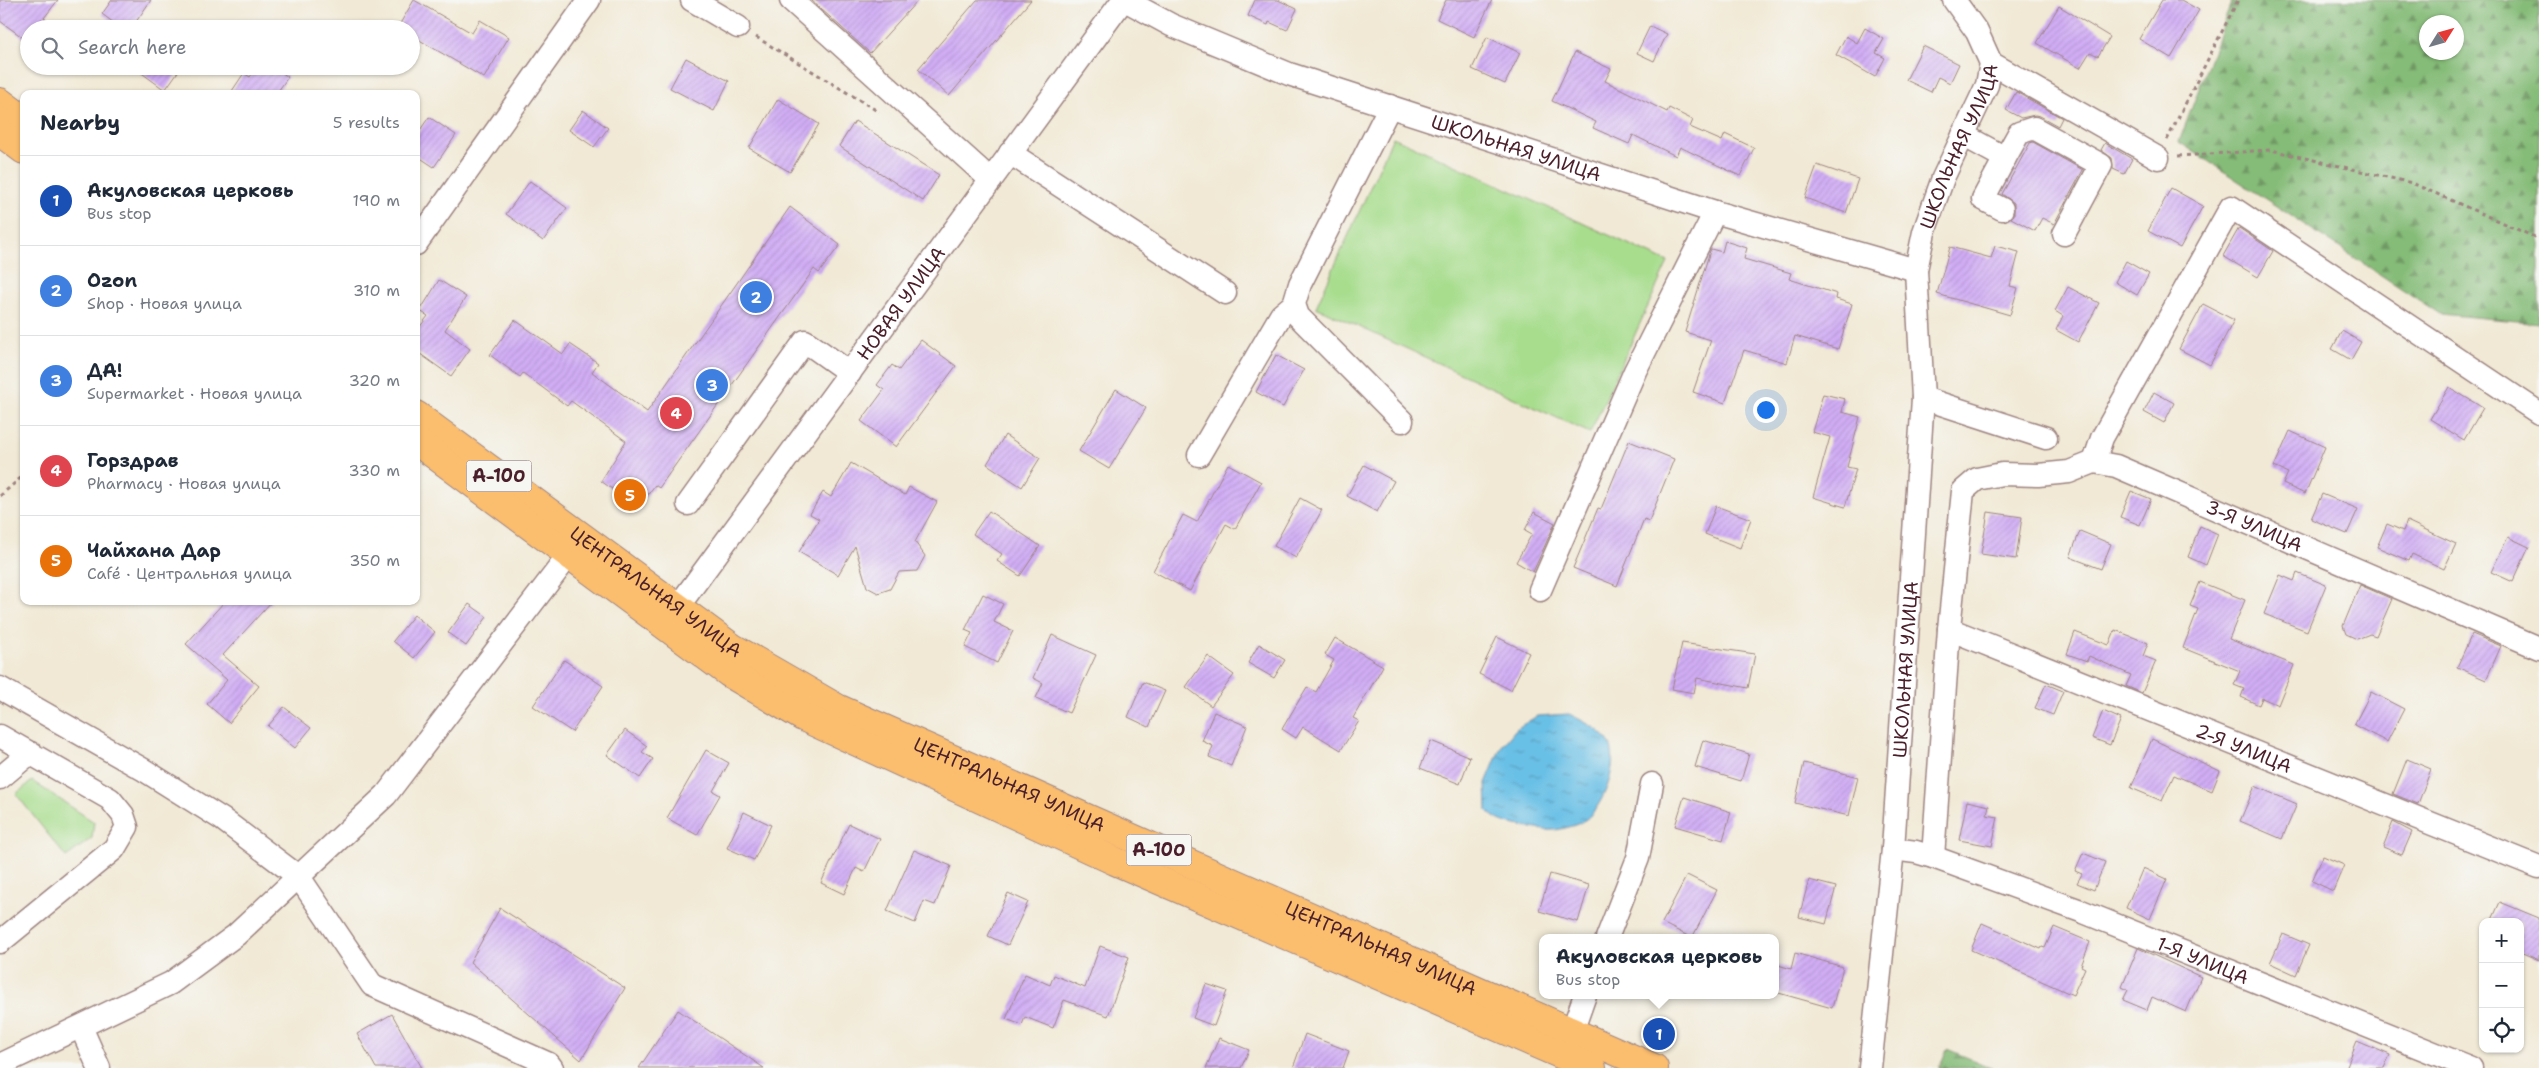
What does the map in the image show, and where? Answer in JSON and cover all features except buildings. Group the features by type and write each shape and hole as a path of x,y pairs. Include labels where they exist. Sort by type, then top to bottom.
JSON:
{"main road":[{"path":"0,102 20,117"},
{"path":"0,132 20,147"},
{"name":"ЦЕНТРАЛЬНАЯ УЛИЦА","path":"420,418 729,673 802,717 1115,861 1592,1068"},
{"name":"ЦЕНТРАЛЬНАЯ УЛИЦА","path":"420,444 576,546 677,608 733,648 837,708 1654,1068"}],"street":[{"path":"420,238 589,0"},
{"path":"692,0 738,27"},
{"path":"792,0 991,180"},
{"name":"ШКОЛЬНАЯ УЛИЦА","path":"1870,1068 1893,849 1923,398 1916,270 1924,232 1943,178 1987,85 1991,63 1978,32 1954,0"},
{"name":"НОВАЯ УЛИЦА","path":"677,608 850,374 1117,3"},
{"name":"ШКОЛЬНАЯ УЛИЦА","path":"1117,3 1289,74 1716,212 1916,270"},
{"path":"1991,63 2158,158"},
{"path":"1199,454 1281,315 1294,304 1300,284 1390,106"},
{"path":"2002,209 1983,199 2019,133 2034,128 2101,165 2064,234"},
{"path":"1963,135 2005,158"},
{"path":"1010,153 1224,293"},
{"path":"1933,857 1949,629 1963,491 1977,479 2002,474 2038,475 2068,472 2094,462 2102,438 2231,207 2539,413"},
{"path":"1540,590 1636,371 1716,212"},
{"path":"1294,304 1298,316 1402,421"},
{"path":"688,504 805,341 850,374"},
{"path":"1923,398 2046,438"},
{"name":"3-Я УЛИЦА","path":"2094,462 2116,466 2539,648"},
{"path":"0,1065 171,983 236,935 386,796 576,546"},
{"name":"2-Я УЛИЦА","path":"1949,629 2539,867"},
{"path":"0,688 144,770 222,819 299,877 372,985 549,1064 552,1068"},
{"path":"0,736 110,799 123,815 126,827 114,849 0,942"},
{"path":"0,778 30,753"},
{"path":"1609,934 1638,858 1652,784"},
{"name":"1-Я УЛИЦА","path":"1893,849 1916,852 1933,857 2081,911 2471,1068"},
{"path":"1572,1032 1584,999"},
{"path":"81,1027 100,1068"}],"path":[{"path":"2158,158 2238,0"},
{"path":"738,27 865,101 880,113"},
{"path":"2158,158 2270,150 2412,183 2539,240"},
{"path":"0,496 20,478"}],"green space":[{"path":"2232,0 2539,0 2539,323 2440,314 2179,142"},
{"path":"1393,137 1668,262 1590,433 1316,307"},
{"path":"32,781 94,822 92,838 66,857 16,794"},
{"path":"1947,1049 1992,1068 1939,1068"}],"water":[{"path":"1569,714 1599,731 1607,739 1611,748 1613,760 1608,785 1596,809 1580,823 1557,830 1530,828 1507,823 1495,818 1487,811 1486,783 1501,747 1516,729 1537,716"}],"place":[{"name":"Ozon","path":"756,297"},
{"name":"ДА!","path":"712,385"},
{"name":"Горздрав","path":"676,413"},
{"name":"Чайхана Дар","path":"630,495"},
{"name":"Акуловская церковь","path":"1659,1034"}]}
